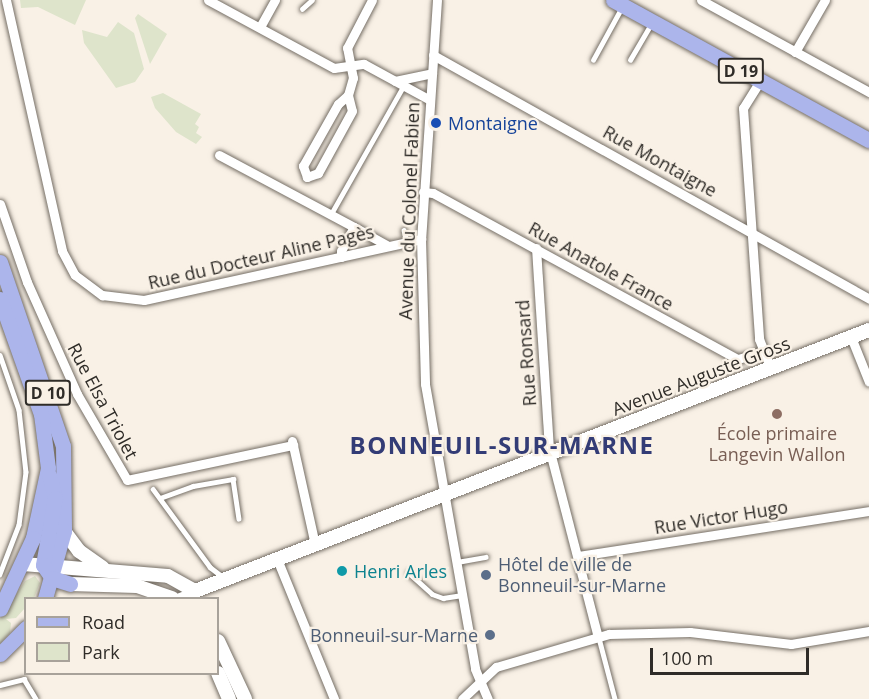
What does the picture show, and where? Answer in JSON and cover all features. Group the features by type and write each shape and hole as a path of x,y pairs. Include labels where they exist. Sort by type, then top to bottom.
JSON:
{"main road":[{"name":"D 19","path":"618,3 869,140"},
{"name":"D 10","path":"0,262 63,446 64,531 50,570 46,597"},
{"name":"D 10","path":"0,299 41,414 48,468 42,503 23,564 0,609"},
{"path":"46,597 70,584 50,570 55,498 48,468"},
{"path":"0,654 24,630"}],"street":[{"name":"Rue du Docteur Aline Pagès","path":"6,0 62,251 75,275 102,295 144,300 421,239"},
{"path":"208,0 334,68 364,64 430,100"},
{"path":"348,95 352,111 318,173 307,177 303,166 348,95 353,78 346,48 372,0"},
{"name":"Avenue du Colonel Fabien","path":"437,0 421,239 420,311 425,384 475,669 488,699"},
{"path":"700,0 869,92"},
{"path":"795,52 825,0"},
{"path":"260,27 272,2"},
{"name":"Rue Montaigne","path":"433,55 869,299"},
{"path":"400,83 432,73"},
{"path":"760,81 743,108 759,339 771,368"},
{"path":"219,155 388,246"},
{"name":"Rue Anatole France","path":"423,192 434,193 738,359 764,351"},
{"name":"Rue Elsa Triolet","path":"0,204 27,282 77,394 127,480 292,443 315,545"},
{"path":"341,257 340,251 354,227"},
{"name":"Rue Ronsard","path":"536,248 551,454 598,637"},
{"name":"Avenue Auguste Gross","path":"197,595 225,579 869,330"},
{"path":"852,337 869,382"},
{"name":"Rue Victor Hugo","path":"578,556 869,511"},
{"path":"64,531 79,551 103,568"},
{"path":"277,559 334,699"},
{"path":"23,564 50,570 103,568 168,576 197,595"},
{"path":"70,584 137,586 169,597"},
{"path":"462,699 480,680 503,664 598,637 670,631 791,644 869,631"},
{"path":"219,643 245,699"},
{"path":"219,675 230,699"}],"lane":[{"path":"302,9 312,0"},
{"path":"593,60 618,3"},
{"path":"630,60 652,22"},
{"path":"332,214 400,83"},
{"path":"404,230 406,242"},
{"path":"0,355 21,419 26,472 19,525 0,574"},
{"path":"160,498 193,486 233,479 239,519"},
{"path":"153,489 210,567 225,579"},
{"path":"457,562 486,557"},
{"path":"409,573 432,594 443,598 462,595"},
{"path":"598,637 615,699"},
{"path":"0,685 24,680 36,699"}],"green space":[{"path":"20,0 86,0 75,25 38,7 21,8"},
{"path":"138,14 167,34 150,64 135,18"},
{"path":"118,22 134,33 144,69 135,82 116,88 84,43 82,30 107,37"},
{"path":"163,93 201,114 195,124 199,127 196,133 202,137 196,144 176,132 155,108 151,97"},
{"path":"35,576 40,583 34,597 24,597 24,609 16,618 6,619 11,623 10,633 0,644 0,619 25,581"}],"place":[{"name":"Montaigne","path":"436,123"},
{"name":"École primaire Langevin Wallon","path":"777,414"},
{"name":"Henri Arles","path":"342,571"},
{"name":"Hôtel de ville de Bonneuil-sur-Marne","path":"486,575"},
{"name":"Bonneuil-sur-Marne","path":"490,635"}],"district":[{"name":"BONNEUIL-SUR-MARNE","path":"502,445"}]}
